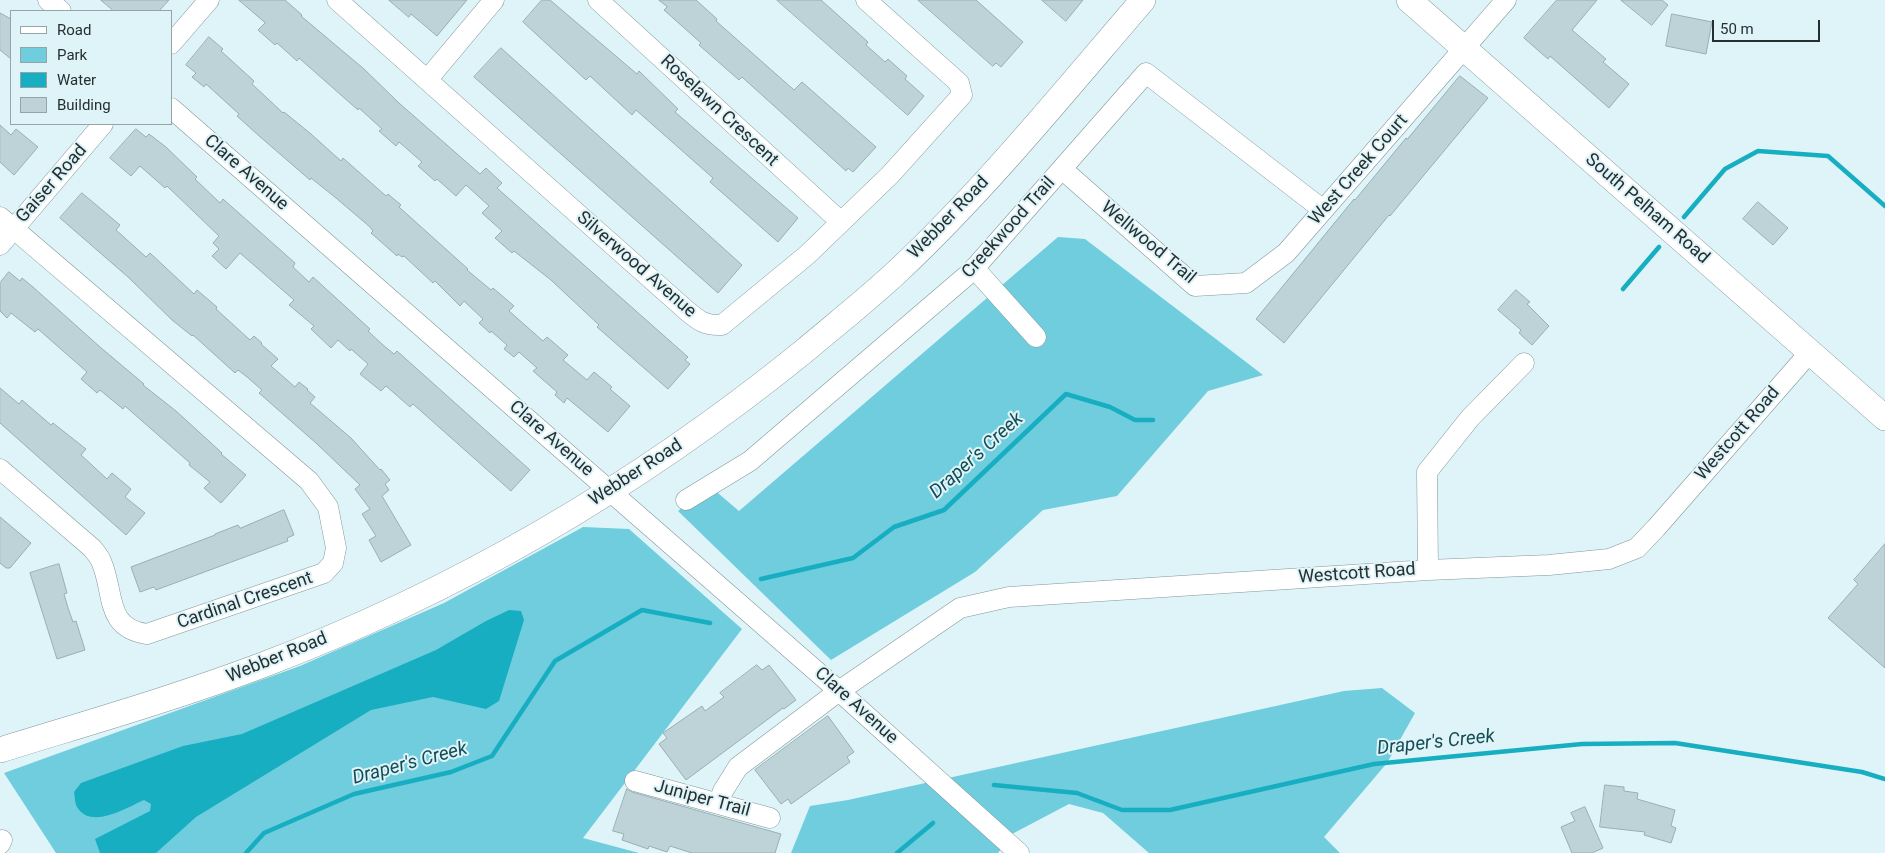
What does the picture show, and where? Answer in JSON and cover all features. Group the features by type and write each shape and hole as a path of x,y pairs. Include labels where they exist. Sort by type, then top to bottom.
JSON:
{"main road":[{"name":"Webber Road","path":"0,750 213,683 310,646 403,606 492,560 610,491 690,438 768,380 899,270 961,208 1142,0"},
{"name":"South Pelham Road","path":"1409,0 1885,418"}],"street":[{"path":"48,0 60,10"},
{"path":"172,43 209,0"},
{"name":"Silverwood Avenue","path":"338,0 686,310 698,320 710,326 722,325 807,255 890,175 962,95 958,83 866,0"},
{"path":"427,80 494,0"},
{"name":"Roselawn Crescent","path":"598,0 841,222"},
{"name":"West Creek Court","path":"1246,283 1286,253 1506,0"},
{"name":"Creekwood Trail","path":"686,500 750,461 974,268 1146,73 1318,206"},
{"name":"Clare Avenue","path":"172,109 839,691 1019,853"},
{"name":"Gaiser Road","path":"0,244 7,223 102,125"},
{"name":"Wellwood Trail","path":"1062,169 1195,286 1246,283"},
{"name":"Cardinal Crescent","path":"0,469 92,548 101,560 114,609 121,624 134,632 148,634 259,596 324,573 333,563 336,548 328,507 309,481 7,223"},
{"path":"974,268 1036,337"},
{"name":"Westcott Road","path":"718,804 723,791 738,767 839,691 960,608 1009,597 1609,559 1637,548 1810,351"},
{"path":"1428,570 1426,472 1470,418 1524,363"},
{"name":"Juniper Trail","path":"635,781 770,818"}],"green space":[{"path":"1058,237 1085,239 1263,375 1208,391 1117,496 1043,510 975,572 831,660 678,511 712,488 739,511"},
{"path":"583,527 629,529 742,629 583,838 639,853 56,853 4,773 300,666 444,603"},
{"path":"1382,688 1415,713 1387,763 1324,837 1340,853 1149,853 1103,813 1069,804 1012,834 998,853 791,853 810,806 848,800 1344,691"}],"water":[{"path":"509,610 521,611 524,620 499,701 486,709 433,697 371,710 196,817 156,853 100,853 95,839 150,811 151,804 144,800 119,812 100,817 91,817 83,814 76,804 74,792 81,783 183,746 242,734 436,650"}],"building":[{"path":"101,0 169,0 160,10 113,10"},
{"path":"239,0 285,0 480,174 486,168 502,183 497,188 688,357 685,360 690,364 668,389 597,327 599,325 551,280 514,251 512,253 495,238 502,231 482,213 489,206 466,185 456,196 437,179 435,181 418,166 422,162 399,142 396,146 379,131 382,129 359,108 358,110 299,58 297,61 277,43 275,45 258,30 265,23"},
{"path":"389,0 467,0 437,36 411,14 409,17"},
{"path":"542,0 550,0 637,74 639,71 678,109 675,112 798,218 778,242 710,182 713,178 636,110 632,115 590,76 586,80 523,22"},
{"path":"659,0 696,0 717,19 716,21 794,90 802,82 876,147 853,172 848,168 846,171 742,77 739,80 699,45 701,43 664,10 667,7"},
{"path":"777,0 821,0 868,42 866,45 885,62 888,59 907,76 905,79 924,96 908,115"},
{"path":"918,0 976,0 1023,42 1001,67 996,63 993,66"},
{"path":"1042,0 1083,0 1066,21"},
{"path":"1557,0 1597,0 1572,30 1606,59 1603,62 1629,84 1609,108 1550,56 1548,59 1524,38"},
{"path":"1621,0 1662,0 1668,5 1652,25"},
{"path":"0,13 10,18 10,58 0,50"},
{"path":"1672,14 1712,22 1706,54 1666,46"},
{"path":"209,37 223,49 221,51 254,81 252,84 283,113 311,134 341,161 343,158 386,196 388,194 401,205 399,207 467,270 491,290 493,288 514,306 509,311 543,341 547,337 568,355 563,360 587,380 594,372 612,387 610,389 630,406 608,432 567,398 564,403 555,395 557,392 533,371 537,368 519,352 514,357 504,349 507,345 479,323 483,319 464,301 460,306 435,281 433,283 404,256 402,257 398,254 397,256 371,233 373,231 370,227 311,178 310,180 258,135 237,116 239,114 206,84 204,87 192,77 196,73 186,65"},
{"path":"501,48 742,265 718,293 474,77"},
{"path":"1460,76 1488,98 1284,343 1256,319 1354,199"},
{"path":"0,125 11,135 16,129 38,147 14,175 0,162"},
{"path":"136,129 146,137 149,134 166,147 220,203 223,199 295,263 293,267 309,282 313,277 370,329 368,331 383,345 394,354 397,351 530,470 511,491 413,404 410,407 386,386 381,391 360,374 368,364 338,340 331,348 311,329 314,326 289,305 294,300 240,253 226,269 212,256 219,249 213,243 219,236 167,186 165,188 140,166 131,176 110,158"},
{"path":"82,193 120,225 116,230 146,257 150,253 194,294 197,290 217,307 216,309 250,340 254,336 262,343 278,359 271,366 295,387 299,382 308,389 315,397 310,403 351,438 390,480 385,484 389,490 382,496 411,545 381,562 369,540 376,536 362,514 370,509 355,489 360,485 259,393 262,390 238,370 235,373 193,335 172,320 128,277 60,218"},
{"path":"1758,202 1788,228 1773,245 1743,219"},
{"path":"9,272 20,281 22,278 33,287 143,385 176,411 246,475 221,503 204,488 210,482 125,406 123,409 100,390 97,393 81,379 87,372 38,329 35,332 11,313 7,318 0,311 0,283"},
{"path":"1516,290 1530,302 1527,304 1549,326 1532,345 1519,333 1521,330 1498,310"},
{"path":"0,388 19,404 22,400 51,425 53,423 86,449 81,455 107,479 112,473 131,489 125,497 145,513 126,535 0,423"},
{"path":"284,510 294,535 287,538 288,541 156,590 154,587 140,592 131,567 238,525 240,528"},
{"path":"0,517 31,543 10,568 6,568 0,563"},
{"path":"1885,544 1885,668 1828,618 1858,584 1854,580"},
{"path":"59,564 67,593 64,594 68,608 73,622 76,621 85,650 57,659 30,573"},
{"path":"757,665 762,670 769,665 796,700 686,780 659,744 667,738 663,733 702,706 705,711 724,697 720,693"},
{"path":"828,716 854,752 847,757 850,762 791,804 788,799 781,804 755,770"},
{"path":"1605,785 1624,787 1624,791 1638,793 1637,799 1675,810 1671,826 1676,828 1671,843 1644,835 1645,832 1600,827"},
{"path":"627,789 781,834 775,853 692,853 670,846 667,852 649,846 648,849 622,840 624,834 613,831"},
{"path":"1585,807 1603,848 1592,853 1572,853 1561,827 1575,821 1571,813"}],"waterway":[{"name":"Draper's Creek","path":"1684,217 1725,169 1758,151 1828,156 1885,206"},
{"path":"1623,289 1659,247"},
{"name":"Draper's Creek","path":"761,579 853,558 894,527 944,510 1066,394 1110,407 1135,420 1153,420"},
{"name":"Draper's Creek","path":"246,853 264,833 354,794 451,772 492,756 555,661 642,610 710,623"},
{"name":"Draper's Creek","path":"994,785 1077,793 1122,810 1170,810 1374,764 1582,744 1675,743 1862,772 1885,779"},
{"name":"Draper's Creek","path":"897,853 933,823"}]}
